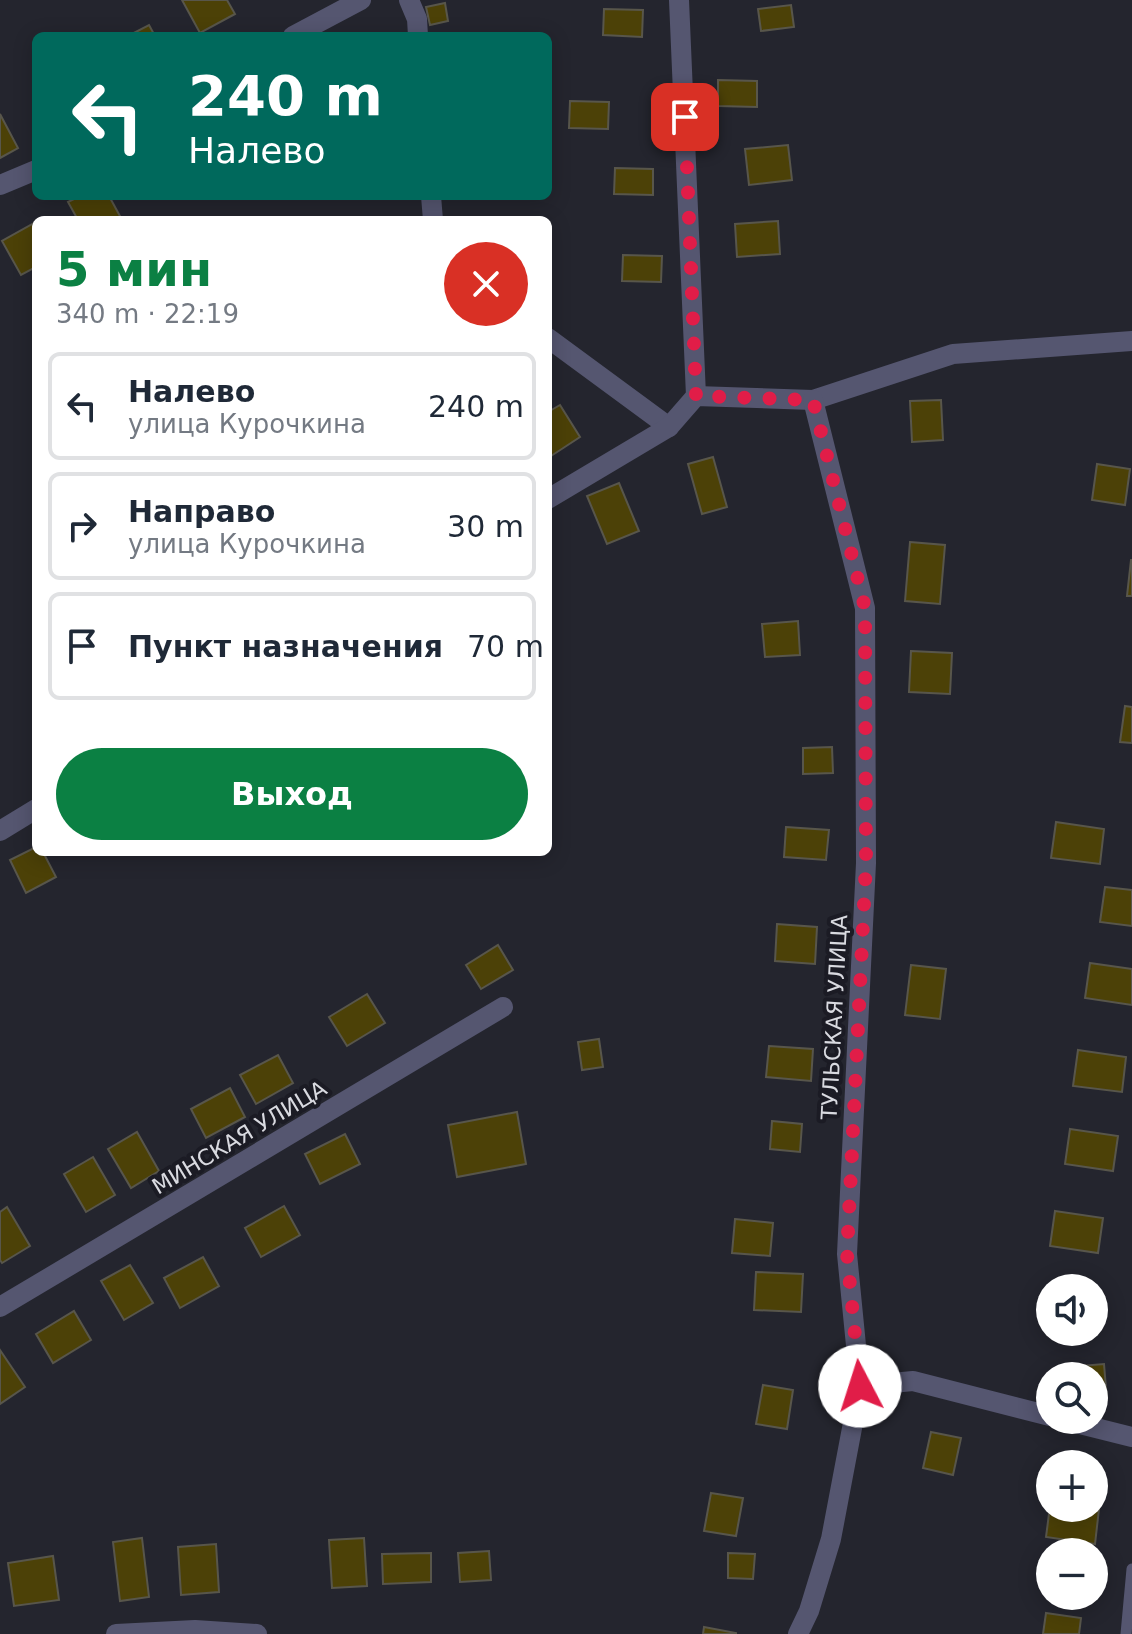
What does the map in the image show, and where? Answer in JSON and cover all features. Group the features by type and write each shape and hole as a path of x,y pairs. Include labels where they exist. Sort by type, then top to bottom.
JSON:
{"street":[{"path":"301,32 361,0"},
{"path":"409,0 417,19 418,32"},
{"path":"552,497 669,427 696,396 679,0"},
{"path":"0,185 32,172"},
{"path":"552,341 669,427"},
{"path":"696,396 813,400 953,354 1132,341"},
{"name":"ТУЛЬСКАЯ УЛИЦА","path":"798,1634 809,1611 831,1539 860,1386 847,1254 866,863 865,608 813,400"},
{"path":"0,831 32,811"},
{"name":"МИНСКАЯ УЛИЦА","path":"0,1307 503,1007"},
{"path":"860,1386 913,1381 1036,1412"},
{"path":"1108,1431 1132,1437"},
{"path":"116,1634 195,1630 257,1634"}],"lane":[{"path":"1126,1634 1132,1569"}],"building":[{"path":"182,0 227,0 235,14 199,32"},
{"path":"445,3 448,21 430,25 426,7"},
{"path":"791,5 794,27 761,31 758,9"},
{"path":"604,9 643,10 642,37 603,35"},
{"path":"149,25 153,32 136,32"},
{"path":"718,80 757,81 757,107 718,106"},
{"path":"570,101 609,102 608,129 569,128"},
{"path":"0,114 18,148 0,158"},
{"path":"788,145 792,180 749,185 745,149"},
{"path":"615,168 653,169 653,195 614,194"},
{"path":"111,200 120,216 76,216 68,202"},
{"path":"778,221 780,254 737,257 735,224"},
{"path":"32,224 32,269 21,275 2,241"},
{"path":"623,255 662,256 661,282 622,281"},
{"path":"941,400 943,440 912,442 910,401"},
{"path":"560,405 580,437 552,455 552,410"},
{"path":"713,457 727,507 702,514 688,464"},
{"path":"1097,464 1130,469 1125,505 1092,500"},
{"path":"619,483 639,531 607,544 587,496"},
{"path":"910,542 945,545 940,604 905,601"},
{"path":"1131,560 1132,596 1127,596"},
{"path":"798,621 800,655 765,657 762,624"},
{"path":"911,651 952,653 950,694 909,692"},
{"path":"1125,706 1132,707 1132,743 1120,742"},
{"path":"832,747 833,773 803,774 803,748"},
{"path":"1056,822 1104,829 1100,864 1051,858"},
{"path":"786,827 829,830 826,860 784,857"},
{"path":"32,849 32,856 45,856 56,877 26,893 10,860"},
{"path":"1105,887 1132,890 1132,926 1100,922"},
{"path":"777,924 817,927 815,964 775,961"},
{"path":"498,945 513,970 481,989 466,965"},
{"path":"1090,963 1132,969 1132,1005 1085,998"},
{"path":"911,965 946,969 940,1019 905,1015"},
{"path":"367,994 385,1023 347,1046 329,1017"},
{"path":"599,1039 603,1067 582,1070 578,1042"},
{"path":"769,1046 813,1049 811,1081 766,1077"},
{"path":"1078,1050 1126,1057 1122,1092 1073,1086"},
{"path":"278,1055 293,1083 256,1104 240,1075"},
{"path":"230,1088 245,1117 206,1138 191,1109"},
{"path":"517,1112 526,1164 457,1177 448,1125"},
{"path":"772,1121 802,1124 800,1152 770,1149"},
{"path":"1070,1129 1118,1136 1113,1171 1065,1164"},
{"path":"137,1132 159,1171 131,1188 108,1149"},
{"path":"345,1134 360,1164 320,1184 305,1154"},
{"path":"93,1157 115,1195 86,1212 64,1174"},
{"path":"284,1206 300,1235 261,1257 245,1228"},
{"path":"7,1207 30,1246 2,1263 0,1212"},
{"path":"1055,1211 1103,1218 1098,1253 1050,1246"},
{"path":"735,1219 773,1223 770,1256 732,1253"},
{"path":"203,1257 219,1286 180,1308 164,1278"},
{"path":"130,1265 153,1303 124,1320 101,1281"},
{"path":"756,1272 803,1274 801,1312 754,1310"},
{"path":"74,1311 91,1340 53,1363 36,1334"},
{"path":"0,1350 25,1387 0,1404"},
{"path":"763,1385 793,1390 787,1429 756,1424"},
{"path":"931,1432 961,1438 953,1475 923,1468"},
{"path":"711,1493 743,1498 736,1536 704,1531"},
{"path":"1048,1522 1098,1522 1096,1538 1046,1537"},
{"path":"142,1538 149,1597 120,1601 113,1542"},
{"path":"364,1538 367,1586 332,1588 329,1540"},
{"path":"216,1544 219,1592 181,1595 178,1547"},
{"path":"489,1551 491,1580 460,1582 458,1553"},
{"path":"431,1553 431,1582 383,1584 382,1554"},
{"path":"728,1553 755,1554 753,1579 728,1578"},
{"path":"53,1556 59,1600 14,1606 8,1563"},
{"path":"1046,1613 1081,1618 1079,1634 1043,1634"},
{"path":"704,1627 736,1633 736,1634 703,1634"}],"route":[{"path":"685,117 696,396 813,400 865,608 866,863 847,1254 860,1386"}]}
